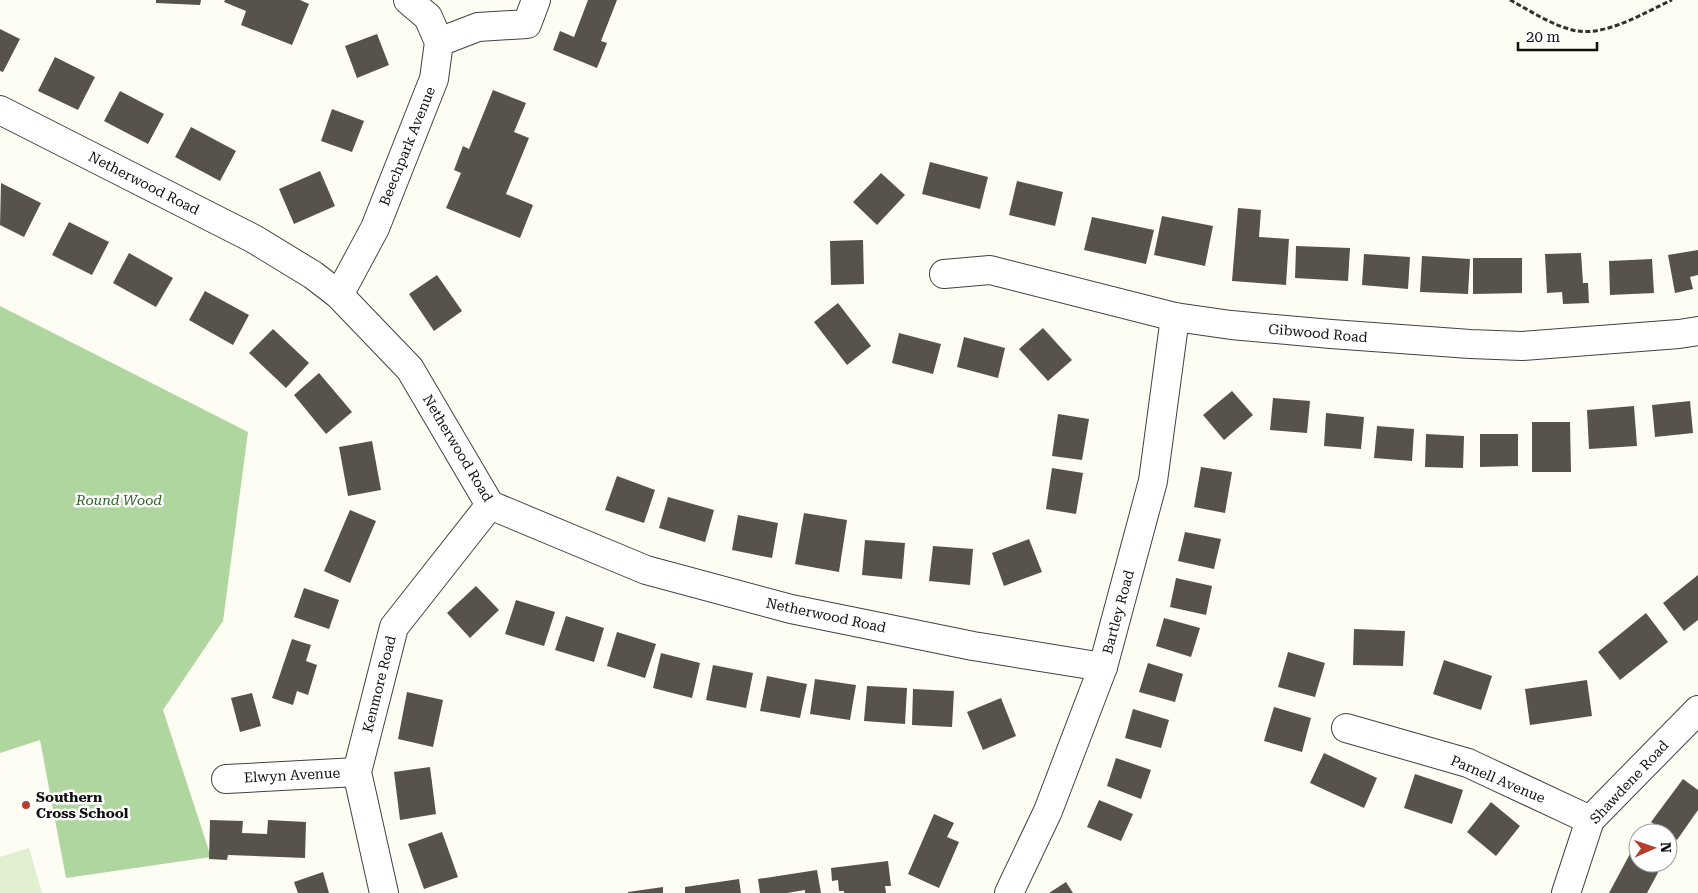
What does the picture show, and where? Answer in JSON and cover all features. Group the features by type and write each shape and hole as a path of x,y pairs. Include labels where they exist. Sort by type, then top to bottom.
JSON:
{"street":[{"path":"408,0 428,17 439,42 478,27 527,24 536,0"},
{"name":"Beechpark Avenue","path":"339,295 375,228 434,79 439,42"},
{"name":"Netherwood Road","path":"0,110 254,239 313,274 339,295 410,369 490,505 646,570 791,609 973,646 1103,667"},
{"name":"Gibwood Road","path":"944,274 990,270 1175,317 1231,325 1330,334 1522,346 1698,332"},
{"name":"Bartley Road","path":"1008,893 1048,811 1103,667 1152,481 1175,317"},
{"name":"Kenmore Road","path":"384,893 357,772 394,627 490,505"},
{"name":"Shawdene Road","path":"1566,893 1590,820 1698,710"},
{"name":"Parnell Avenue","path":"1346,728 1468,763 1590,820"},
{"name":"Elwyn Avenue","path":"226,779 357,772"}],"path":[{"path":"1510,0 1570,30 1595,31 1618,25 1672,0"}],"green space":[{"name":"Round Wood","path":"0,306 248,432 223,621 163,710 211,857 66,878 40,740 0,753"},
{"path":"29,848 42,893 0,893 0,857"}],"building":[{"path":"156,0 201,0 200,5 156,3"},
{"path":"225,0 300,0 309,4 292,45 241,25 246,11 224,2"},
{"path":"588,0 617,0 601,41 607,43 597,68 553,50 560,31 574,37"},
{"path":"0,29 20,39 3,72 0,71"},
{"path":"377,34 389,65 357,78 345,46"},
{"path":"55,57 95,77 78,110 38,91"},
{"path":"493,90 526,103 514,132 529,138 506,194 533,205 520,238 446,208 461,173 454,170 463,146 469,149"},
{"path":"120,91 164,114 148,144 104,121"},
{"path":"332,109 364,121 352,152 321,141"},
{"path":"191,127 236,151 220,181 175,157"},
{"path":"930,162 988,177 980,209 922,194"},
{"path":"320,171 335,206 294,224 279,189"},
{"path":"881,173 905,195 877,225 853,202"},
{"path":"1017,181 1063,192 1055,226 1009,215"},
{"path":"1,183 41,203 24,237 0,225"},
{"path":"1238,208 1261,210 1259,237 1289,239 1286,285 1232,281"},
{"path":"1162,216 1213,226 1205,266 1154,255"},
{"path":"1092,217 1154,230 1146,264 1084,250"},
{"path":"69,222 109,242 92,275 52,255"},
{"path":"863,240 864,284 831,285 830,241"},
{"path":"1296,246 1350,248 1348,281 1295,278"},
{"path":"1698,250 1698,275 1690,277 1693,289 1675,293 1668,255"},
{"path":"129,253 173,278 156,307 113,283"},
{"path":"1581,253 1583,283 1588,283 1589,303 1563,304 1562,292 1547,293 1545,254"},
{"path":"1364,254 1410,257 1408,289 1362,285"},
{"path":"1422,256 1470,259 1468,294 1420,292"},
{"path":"1473,258 1522,258 1522,293 1473,294"},
{"path":"1652,259 1654,293 1610,295 1609,261"},
{"path":"437,275 462,311 434,331 409,294"},
{"path":"205,291 249,315 233,345 189,320"},
{"path":"838,303 871,346 847,365 814,322"},
{"path":"1043,328 1072,360 1048,381 1019,349"},
{"path":"273,329 309,363 286,388 249,353"},
{"path":"899,333 941,344 933,374 892,363"},
{"path":"964,337 1005,348 998,378 957,367"},
{"path":"319,373 352,412 326,434 294,395"},
{"path":"1232,391 1253,415 1224,440 1203,415"},
{"path":"1273,398 1310,401 1307,433 1270,430"},
{"path":"1690,401 1693,433 1655,437 1652,405"},
{"path":"1634,406 1637,446 1589,449 1587,410"},
{"path":"1326,413 1364,417 1361,449 1324,446"},
{"path":"1058,414 1089,419 1082,460 1052,456"},
{"path":"1532,422 1570,422 1571,472 1532,472"},
{"path":"1377,426 1414,429 1412,461 1374,458"},
{"path":"1426,434 1464,436 1463,468 1425,467"},
{"path":"1480,434 1518,434 1518,466 1480,467"},
{"path":"372,441 381,490 348,496 339,447"},
{"path":"1201,467 1232,472 1225,513 1194,507"},
{"path":"1052,468 1083,473 1076,514 1046,509"},
{"path":"617,476 655,490 644,523 605,510"},
{"path":"668,497 714,510 705,542 659,528"},
{"path":"350,510 376,521 350,583 324,571"},
{"path":"804,513 847,520 839,572 795,564"},
{"path":"738,515 778,523 772,558 732,550"},
{"path":"1185,532 1221,539 1214,569 1178,561"},
{"path":"1029,539 1042,572 1004,586 992,553"},
{"path":"865,540 905,543 902,579 862,575"},
{"path":"933,546 973,549 970,585 929,581"},
{"path":"1698,575 1698,620 1684,631 1663,603"},
{"path":"1176,578 1212,586 1206,615 1170,607"},
{"path":"476,586 499,610 470,638 447,613"},
{"path":"304,588 339,600 329,629 294,617"},
{"path":"516,600 555,612 544,646 505,634"},
{"path":"1646,613 1668,642 1620,680 1598,652"},
{"path":"566,616 604,628 594,662 555,650"},
{"path":"1164,618 1200,628 1191,657 1156,646"},
{"path":"1354,629 1405,631 1403,666 1353,665"},
{"path":"617,632 656,644 645,678 607,666"},
{"path":"292,639 311,645 306,661 317,665 308,695 297,691 293,705 272,698"},
{"path":"1288,652 1325,663 1315,697 1278,687"},
{"path":"661,653 700,663 692,698 653,688"},
{"path":"1444,660 1492,676 1481,710 1433,694"},
{"path":"1148,663 1183,674 1175,702 1139,692"},
{"path":"713,665 753,673 746,708 706,700"},
{"path":"767,676 807,684 800,718 760,711"},
{"path":"815,679 856,685 850,720 810,714"},
{"path":"1587,680 1592,716 1530,725 1525,689"},
{"path":"867,686 907,688 905,724 864,721"},
{"path":"913,689 954,691 952,727 912,725"},
{"path":"407,692 443,700 433,747 398,739"},
{"path":"252,693 261,726 240,732 231,698"},
{"path":"1001,698 1016,736 983,750 967,712"},
{"path":"1274,707 1311,718 1302,752 1264,741"},
{"path":"1133,709 1169,720 1161,748 1125,738"},
{"path":"1324,753 1377,778 1364,808 1310,783"},
{"path":"1116,758 1151,770 1141,799 1107,786"},
{"path":"430,767 436,814 400,820 394,772"},
{"path":"1415,774 1463,790 1452,824 1404,808"},
{"path":"1683,779 1698,790 1698,810 1678,839 1678,823 1651,822"},
{"path":"1099,800 1133,814 1121,841 1087,827"},
{"path":"1491,802 1520,826 1496,856 1467,832"},
{"path":"934,814 954,823 947,837 959,842 939,888 908,874"},
{"path":"210,820 243,821 242,833 267,834 268,820 306,822 305,858 228,855 227,860 209,859"},
{"path":"442,832 458,877 424,889 408,844"},
{"path":"1628,858 1628,873 1658,873 1647,893 1609,893"},
{"path":"888,861 891,886 885,886 886,893 844,893 844,891 839,891 838,880 832,881 831,868"},
{"path":"817,870 821,893 805,893 805,890 787,893 760,893 758,879"},
{"path":"323,872 329,893 298,893 294,882"},
{"path":"739,879 741,893 685,893 685,887"},
{"path":"1066,882 1073,893 1049,893"},
{"path":"663,887 663,893 628,893 628,892"}],"place":[{"name":"Southern Cross School","path":"26,805"}]}
